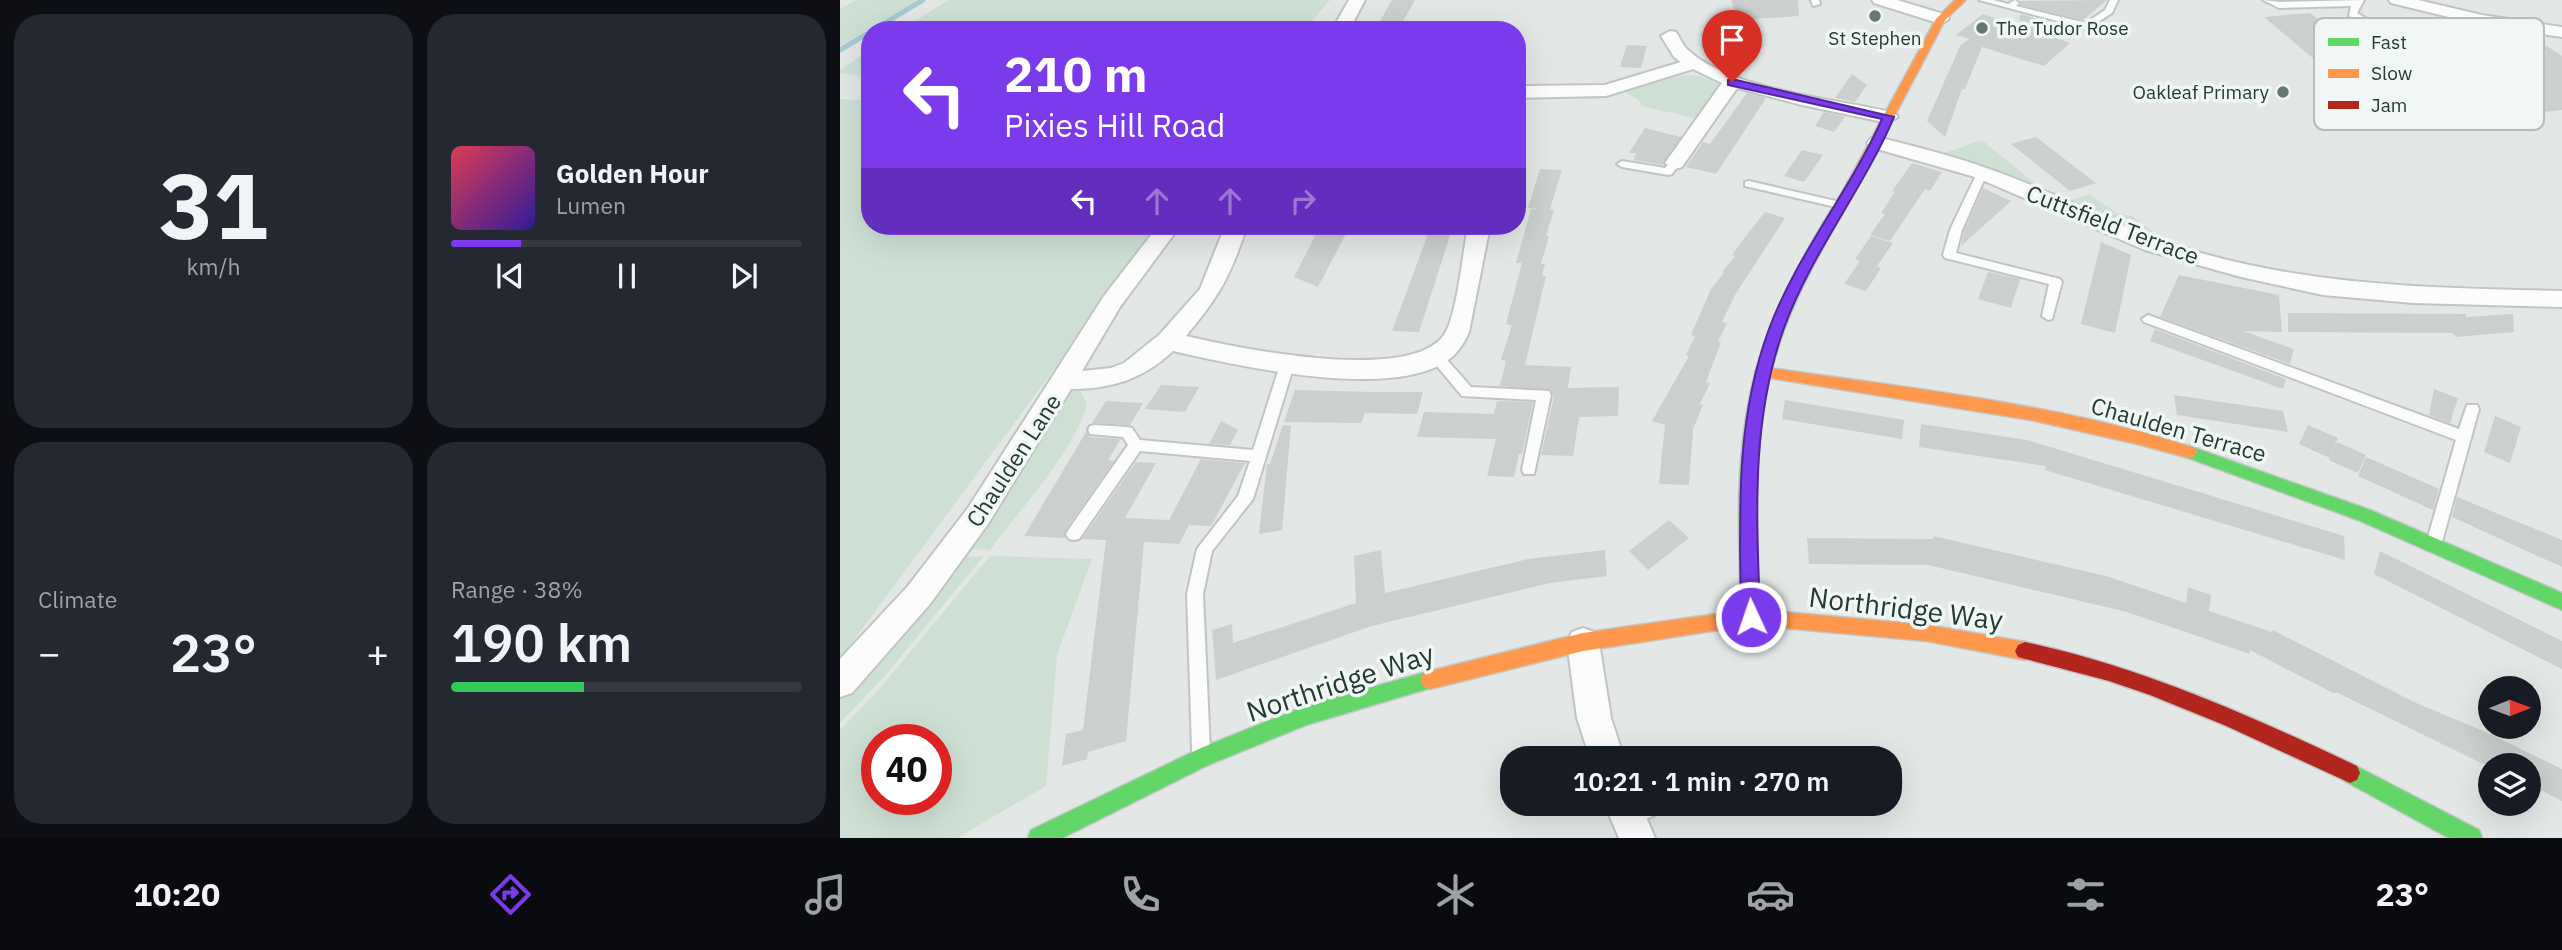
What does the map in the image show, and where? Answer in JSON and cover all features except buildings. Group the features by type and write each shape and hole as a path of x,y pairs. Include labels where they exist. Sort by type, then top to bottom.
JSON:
{"street":[{"path":"1345,21 1357,0"},
{"path":"1880,0 1941,19"},
{"path":"1751,617 1748,466 1763,372 1777,327 1941,19 1961,0"},
{"path":"2397,0 2474,18"},
{"path":"2544,29 2562,32"},
{"path":"1670,36 1672,46 1692,64 1732,82 1888,117"},
{"path":"1526,92 1606,90 1647,80 1692,64"},
{"path":"1675,163 1732,82"},
{"name":"Cuttsfield Terrace","path":"1877,143 1982,173 2154,245 2241,270 2323,287 2562,299"},
{"name":"Chaulden Lane","path":"840,682 919,595 950,554 1066,380 1112,302 1162,235"},
{"path":"1066,380 1114,379 1131,373 1168,341 1209,293 1221,270 1233,235"},
{"path":"1168,341 1238,358 1287,365 1395,368 1423,363 1448,348 1457,332 1477,235"},
{"name":"Chaulden Terrace","path":"1763,372 2039,415 2157,443 2249,470 2434,544 2562,602"},
{"name":"Northridge Way","path":"1039,838 1201,758 1305,716 1388,691 1583,642 1751,617 1927,633 2038,653 2143,683 2248,725 2370,782 2471,838"},
{"path":"1583,642 1594,718 1603,746"}],"lane":[{"path":"1983,0 2087,26 2109,11 2114,0"},
{"path":"2009,7 2019,0"},
{"path":"2267,0 2279,5 2358,1 2352,14 2359,18"},
{"path":"1622,164 1668,172 1675,163"},
{"path":"1982,173 1956,230 1949,255 2056,282 2048,316"},
{"path":"1749,184 1840,205"},
{"path":"2148,319 2464,437"},
{"path":"1436,356 1467,392 1544,395 1529,470"},
{"path":"1201,758 1195,594 1205,549 1245,499 1287,365"},
{"path":"2434,544 2472,409"},
{"path":"1095,430 1127,432 1136,445"},
{"path":"1136,445 1257,456"},
{"path":"1074,534 1136,445"}],"green space":[{"path":"856,0 919,0 883,21 861,21 861,34 840,46 840,9"},
{"path":"948,0 1330,0 1312,21 916,21"},
{"path":"861,56 861,76 840,73 840,70"},
{"path":"1683,75 1699,76 1724,86 1699,119 1641,106 1639,100 1624,92"},
{"path":"840,99 861,100 861,235 1153,235 840,659"},
{"path":"1982,140 2042,189 1944,153"},
{"path":"2089,194 2118,214 2132,216 2159,237 2069,201"},
{"path":"1071,387 1081,392 1087,404 1081,422 1059,460 990,550 969,549 1017,480"},
{"path":"984,556 883,678 840,723 840,698 889,645 961,557"},
{"path":"990,556 1092,559 1057,655 1046,786 957,838 840,838 840,730 881,687"}],"waterway":[{"path":"888,21 923,0"},
{"path":"840,50 861,37"}],"traffic: fast":[{"path":"1751,617 1748,476 1763,372 1790,300 1849,191"},
{"path":"2189,452 2364,515 2562,602"},
{"path":"1039,838 1201,758 1305,716 1430,680"},
{"path":"2350,773 2471,838"}],"traffic: slow":[{"path":"1849,191 1941,19 1961,0"},
{"path":"1763,372 2031,414 2137,437 2189,452"},
{"path":"1430,680 1583,642 1751,617 1927,633 2025,651"}],"traffic: jam":[{"path":"2025,651 2067,660 2151,685 2232,718 2350,773"}],"place":[{"name":"St Stephen","path":"1875,16"},
{"name":"The Tudor Rose","path":"1982,28"},
{"name":"Oakleaf Primary","path":"2283,92"}],"route":[{"path":"1732,82 1888,117 1877,143 1857,172 1808,262 1777,327 1763,372 1748,466 1747,529 1751,617"}]}
